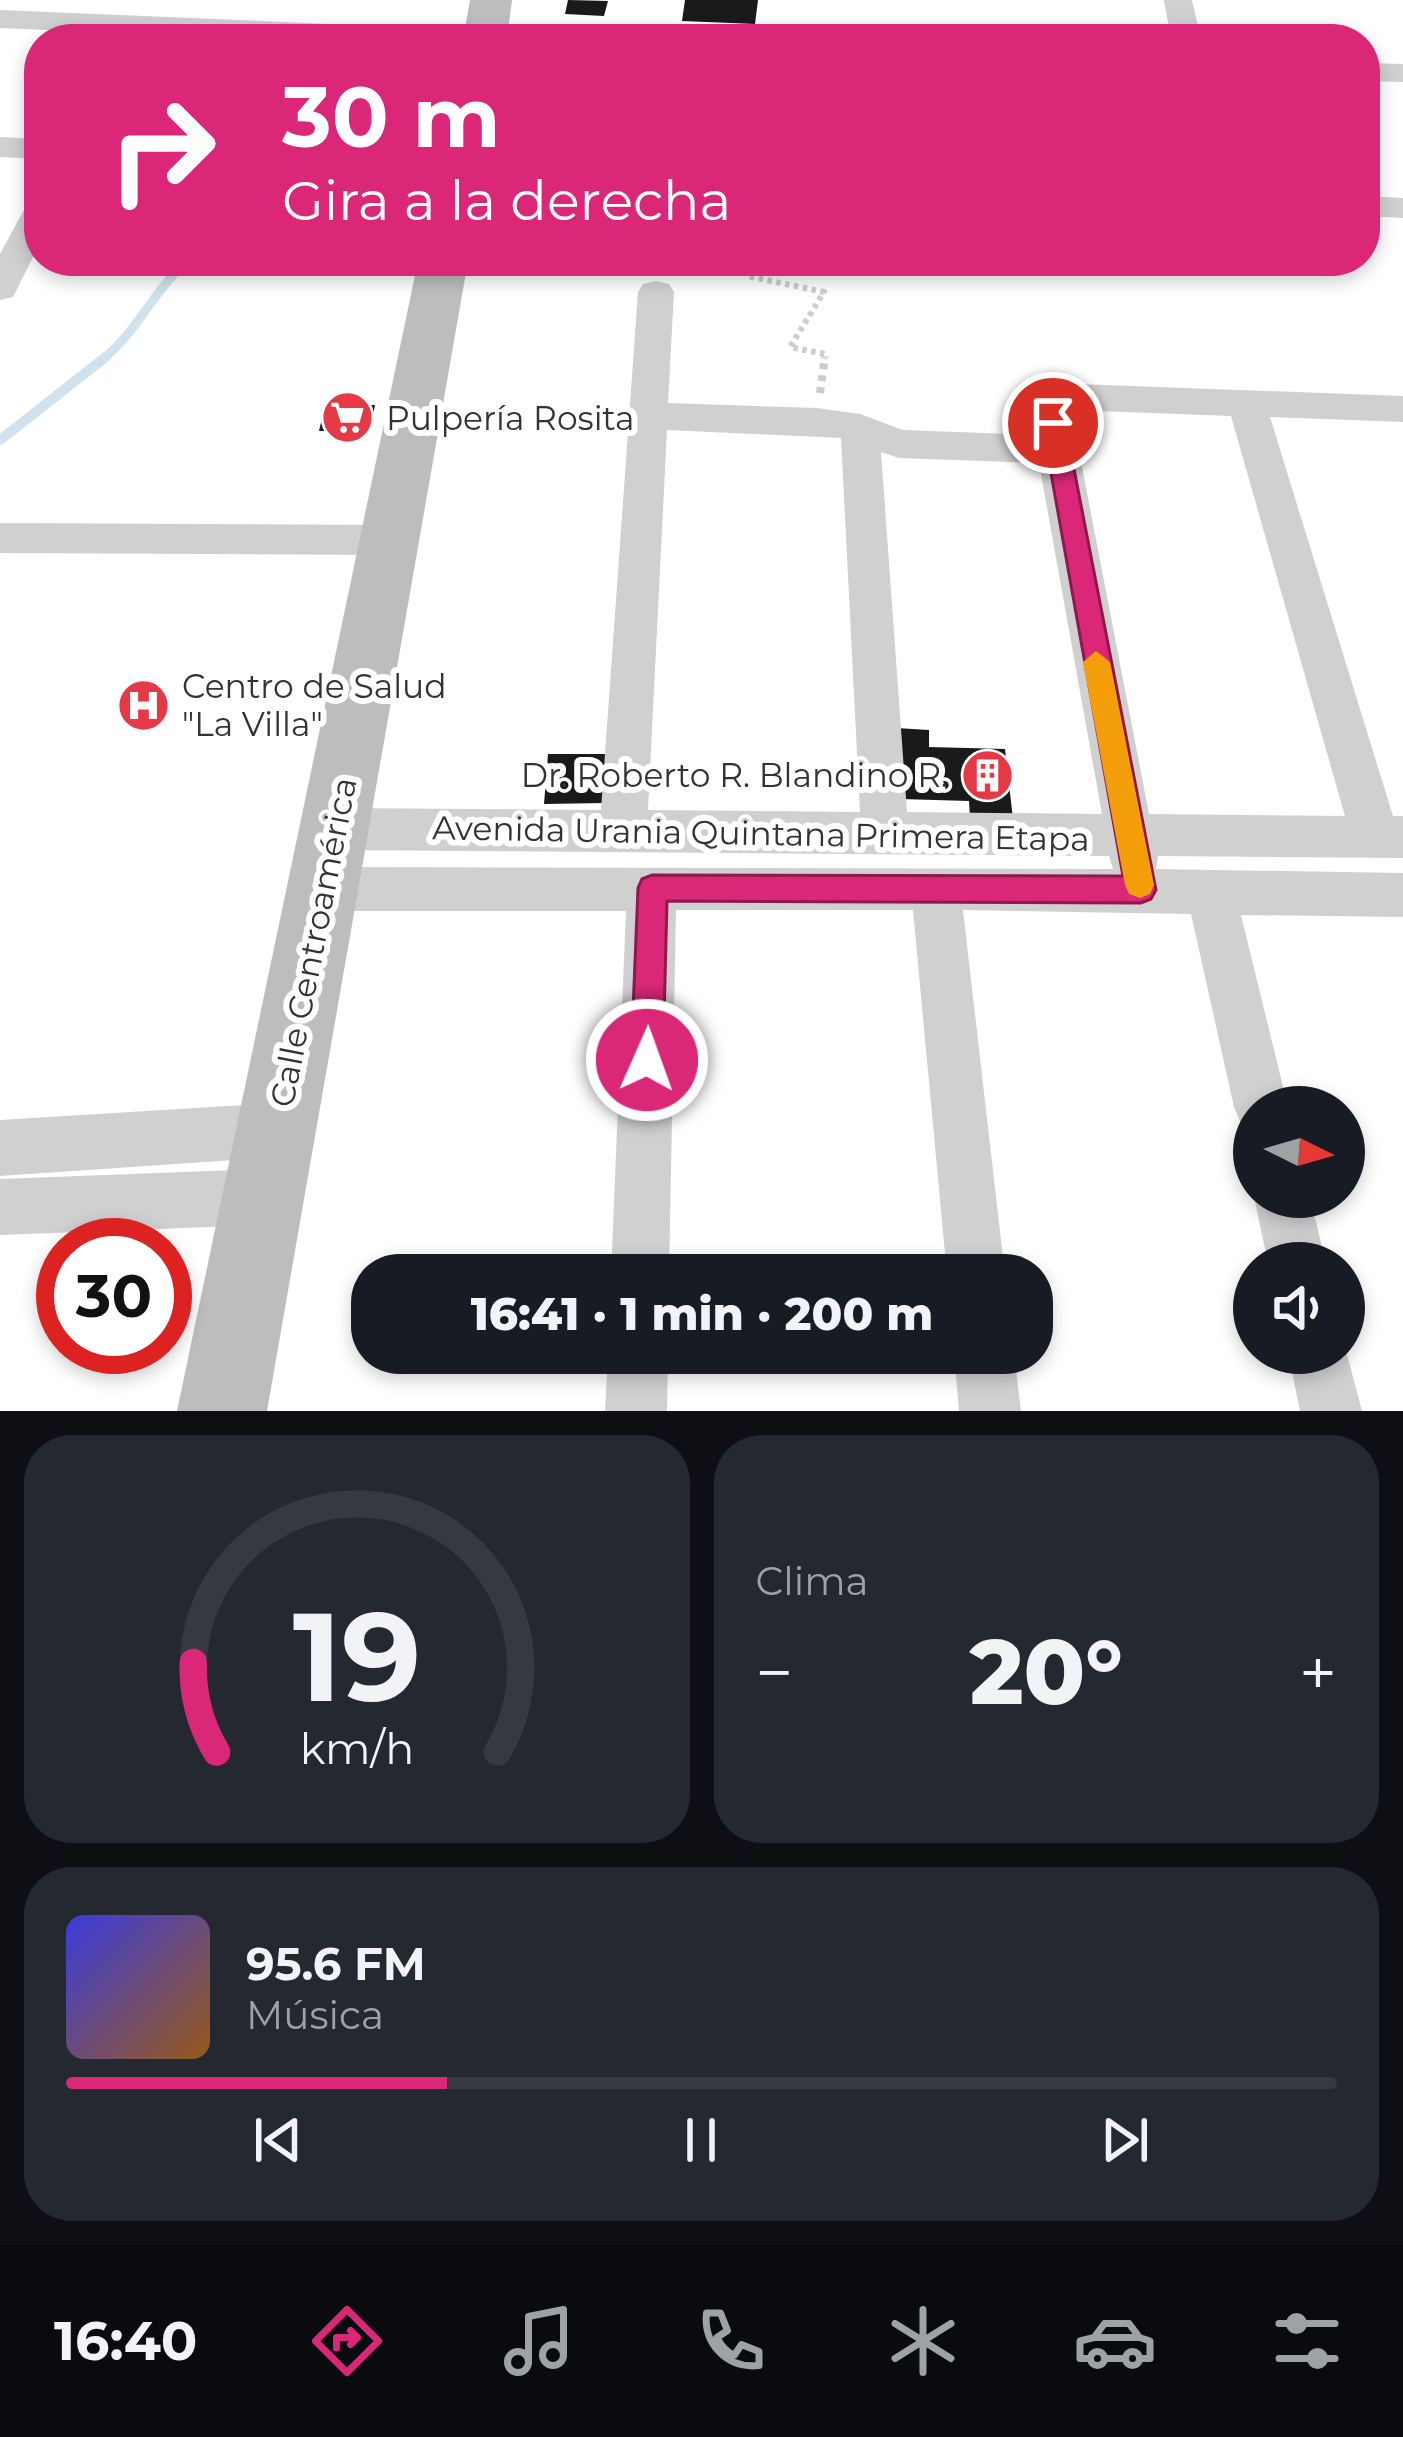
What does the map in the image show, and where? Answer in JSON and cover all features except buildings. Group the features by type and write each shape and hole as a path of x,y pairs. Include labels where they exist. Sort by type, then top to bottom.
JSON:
{"main road":[{"name":"Calle Centroamérica","path":"223,1411 439,276"}],"street":[{"path":"0,20 99,24"},
{"path":"0,289 24,241"},
{"path":"623,831 656,292"},
{"path":"1141,890 1056,450 1051,396 1403,409"},
{"path":"1246,402 1389,837"},
{"path":"652,416 817,421 860,428 899,444 1056,450"},
{"path":"860,428 885,834"},
{"path":"0,538 390,540"},
{"name":"Avenida Urania Quintana Primera Etapa","path":"328,859 623,831 1389,837"},
{"name":"Avenida Urania Quintana Primera Etapa","path":"328,859 652,888 1403,895"},
{"path":"641,1254 652,888"},
{"path":"936,888 974,1254"},
{"path":"1211,891 1256,1086"},
{"path":"14,1146 270,1164 10,1207 14,1146"},
{"path":"636,1411 637,1374"},
{"path":"986,1374 990,1411"},
{"path":"1323,1374 1331,1411"}],"path":[{"path":"747,276 824,292 790,347 825,354 817,421"}],"waterway":[{"path":"103,359 173,276"},
{"path":"0,440 107,356"}],"slow traffic":[{"path":"1096,662 1140,885"}],"place":[{"name":"Pulpería Rosita","path":"347,418"},
{"name":"Centro de Salud \"La Villa\"","path":"143,705"},
{"name":"Dr. Roberto R. Blandino R.","path":"987,775"}],"route":[{"path":"647,1060 652,888 1141,890 1053,423"}]}
